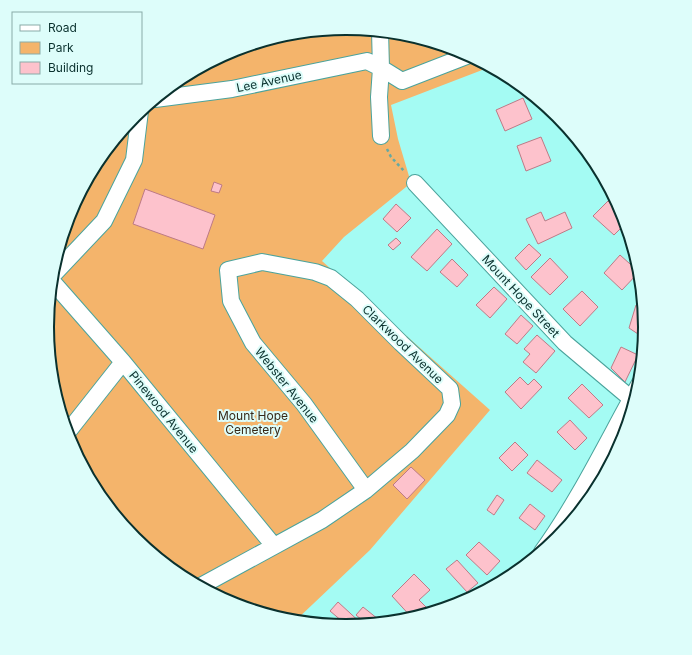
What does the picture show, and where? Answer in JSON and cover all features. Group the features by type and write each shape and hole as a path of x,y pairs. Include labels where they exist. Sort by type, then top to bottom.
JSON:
{"street":[{"path":"380,38 381,68 378,98 380,136"},
{"name":"Lee Avenue","path":"166,97 232,89 367,61 402,81 461,58"},
{"path":"59,268 104,222 134,160 139,121"},
{"name":"Mount Hope Street","path":"415,183 565,343 630,398"},
{"name":"Clarkwood Avenue","path":"205,584 322,520 366,490 412,451 447,415 452,404 450,389 357,299 331,278 315,272 262,262 228,270"},
{"name":"Webster Avenue","path":"228,270 231,301 253,343 304,404 366,490"},
{"name":"Pinewood Avenue","path":"56,286 123,362 274,546"},
{"path":"71,428 123,362"},
{"path":"558,528 626,412"}],"path":[{"path":"380,136 391,157 415,183"}],"green space":[{"name":"Mount Hope Cemetery","path":"327,36 365,36 422,45 458,57 483,69 391,105 398,139 411,183 344,237 322,261 490,410 370,550 301,616 270,610 234,598 183,571 153,547 126,520 114,506 93,474 76,439 63,403 54,347 54,308 56,289 63,252 69,233 93,181 114,149 126,135 168,95 183,84 217,65 234,57 270,45"}],"building":[{"path":"523,98 532,119 505,131 496,110"},
{"path":"541,137 551,161 526,171 517,146"},
{"path":"214,182 222,185 219,193 211,191"},
{"path":"145,189 215,215 203,249 133,224"},
{"path":"608,201 621,228 614,235 593,216"},
{"path":"396,204 411,218 397,232 383,219"},
{"path":"541,212 545,221 565,212 572,228 538,244 526,219"},
{"path":"437,229 452,244 427,271 411,257"},
{"path":"396,238 401,243 393,250 388,245"},
{"path":"529,244 541,255 526,270 515,258"},
{"path":"620,255 632,266 634,277 622,290 604,273"},
{"path":"550,258 568,277 550,295 531,277"},
{"path":"452,259 468,275 457,287 440,272"},
{"path":"494,287 507,299 490,318 476,305"},
{"path":"582,291 598,307 580,326 563,309"},
{"path":"636,305 638,305 638,334 629,328"},
{"path":"521,315 533,326 517,344 505,334"},
{"path":"537,335 555,351 536,373 523,362 530,354 524,349"},
{"path":"621,347 637,355 625,382 611,368"},
{"path":"520,377 528,385 534,379 542,387 521,409 505,392"},
{"path":"582,384 603,405 589,418 568,398"},
{"path":"570,420 587,438 575,450 557,432"},
{"path":"515,442 528,455 512,471 499,458"},
{"path":"537,460 562,480 552,492 527,473"},
{"path":"411,467 425,480 407,499 393,485"},
{"path":"497,495 504,500 494,515 487,510"},
{"path":"530,504 545,516 535,530 519,518"},
{"path":"479,542 500,561 487,575 466,555"},
{"path":"457,560 478,583 467,592 446,569"},
{"path":"414,574 430,590 419,600 427,608 408,613 392,596"},
{"path":"338,602 357,619 340,620 330,611"},
{"path":"363,607 376,618 361,619 356,615"}]}
